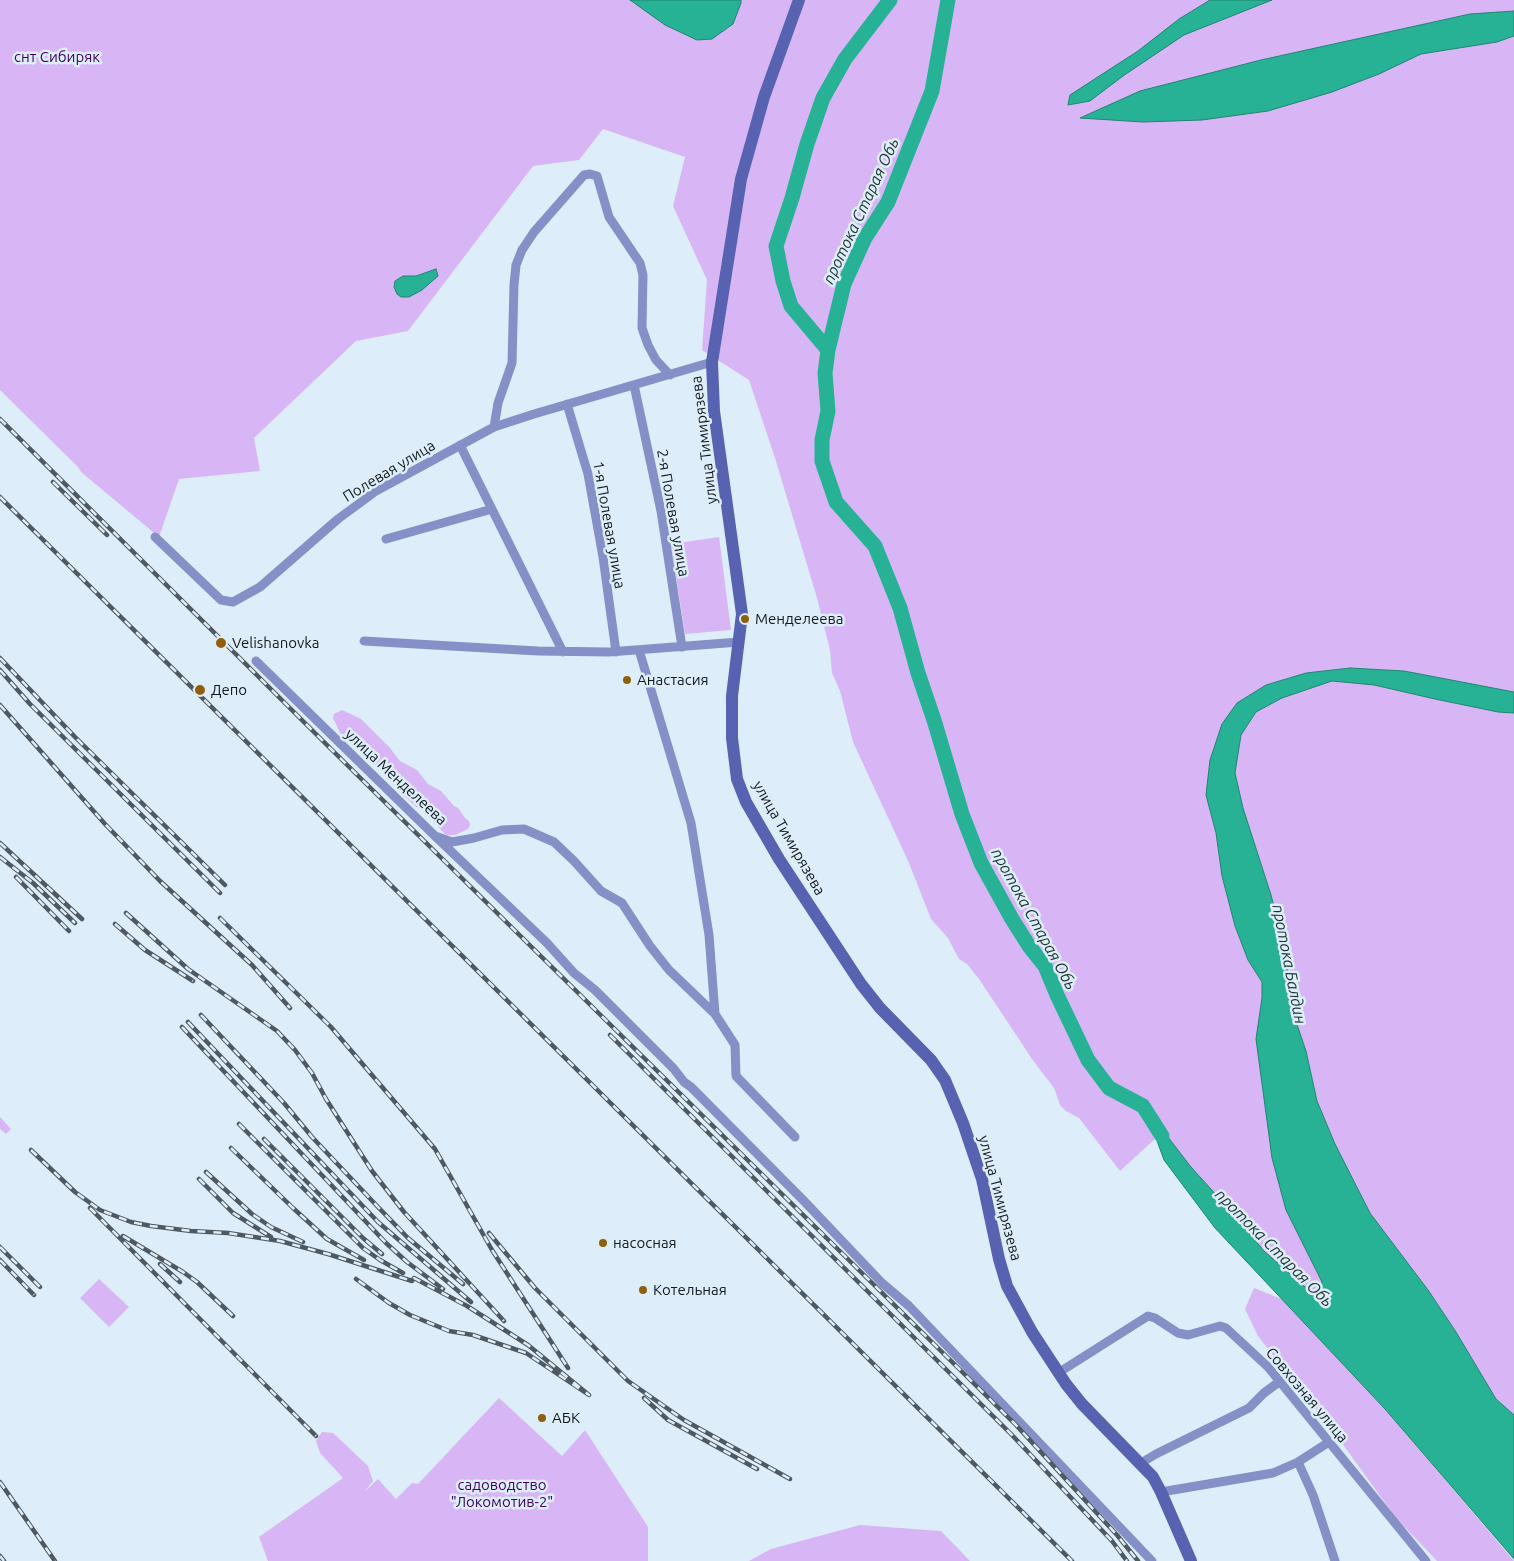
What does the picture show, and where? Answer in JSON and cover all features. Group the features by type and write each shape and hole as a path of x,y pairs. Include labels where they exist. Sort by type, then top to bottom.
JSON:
{"street":[{"name":"улица Тимирязева","path":"799,0 764,97 741,179 712,362 714,411 742,614 732,696 732,738 737,778 746,802 794,883 861,984 880,1008 931,1060 945,1080 963,1123 982,1179 999,1259 1007,1286 1032,1332 1058,1373 1082,1404 1153,1477 1190,1561"},
{"path":"494,427 498,403 512,363 516,265 522,250 534,232 584,175 597,176 609,217 640,263 643,275 642,328 656,360 670,375"},
{"name":"Полевая улица","path":"155,537 221,600 233,602 248,595 260,586 338,519 376,491 494,427 712,362"},
{"name":"2-я Полевая улица","path":"634,385 661,511 682,647"},
{"name":"1-я Полевая улица","path":"567,404 588,474 603,557 616,652"},
{"path":"460,445 563,652"},
{"path":"386,538 492,509"},
{"path":"364,641 563,652 616,652 739,642"},
{"name":"улица Менделеева","path":"639,650 691,823 709,935 715,1014"},
{"name":"улица Менделеева","path":"256,661 435,836 452,842 502,830 524,829 554,842 601,891 622,903 650,946 669,970 715,1014 735,1045 736,1076 795,1137"},
{"path":"435,836 548,943 574,973 595,990 674,1069 684,1082 804,1201 882,1283 910,1306 1152,1561"},
{"name":"Совхозная улица","path":"1058,1373 1148,1316 1155,1318 1178,1333 1188,1335 1220,1326 1226,1328 1268,1367 1426,1561"},
{"path":"1141,1463 1248,1408 1279,1382"},
{"path":"1161,1492 1273,1473 1298,1462 1329,1442"},
{"path":"1298,1462 1313,1495 1335,1561"}],"green space":[{"name":"снт Сибиряк","path":"0,0 630,0 648,12 741,3 741,0 1514,0 1514,692 1404,671 1350,668 1306,673 1266,685 1206,795 1216,833 1222,876 1235,926 1248,960 1262,982 1262,998 1315,1268 1322,1282 1318,1292 1305,1287 1264,1251 1191,1167 1152,1116 1156,1138 1120,1171 1079,1118 1066,1111 1060,1105 1054,1088 1032,1059 979,979 967,964 959,959 948,938 931,919 909,863 853,742 840,691 832,673 830,650 817,598 775,458 749,380 702,350 707,280 673,206 685,157 603,129 579,160 533,166 408,331 356,341 254,438 260,471 179,479 159,537 81,472 0,390"},
{"path":"719,537 731,630 685,634 671,544"},
{"path":"1332,681 1374,685 1498,712 1514,713 1514,1415 1496,1399 1456,1332 1428,1290 1370,1213 1335,1144 1317,1101 1306,1051 1288,998 1287,956 1271,895 1243,808 1235,773 1241,735 1256,712 1282,698"},
{"path":"342,710 361,719 400,761 417,770 428,784 441,791 469,821 468,829 455,835 446,835 423,811 415,806 395,787 387,775 364,754 356,741 340,733 333,718 334,714"},
{"path":"0,1117 11,1129 6,1134 0,1129"},
{"path":"99,1279 129,1307 109,1327 80,1298"},
{"path":"1254,1288 1284,1300 1385,1409 1514,1561 1437,1561 1396,1518 1339,1439 1258,1336 1245,1309"},
{"name":"садоводство \"Локомотив-2\"","path":"499,1398 562,1456 585,1430 648,1527 648,1561 268,1561 259,1537 343,1478 320,1453 316,1441 322,1432 333,1433 368,1466 373,1481 364,1492 378,1479 396,1499 412,1483 418,1484"},
{"path":"860,1525 941,1531 970,1561 749,1561 771,1549"}],"shaded area":[{"path":"630,0 741,0 741,3 733,24 712,39 697,40 665,25"},
{"path":"1210,0 1272,0 1184,35 1090,101 1068,105 1070,95 1138,51 1179,19"},
{"path":"1514,11 1514,36 1497,42 1421,54 1379,74 1332,92 1268,111 1202,120 1143,122 1080,118 1140,91 1261,60 1470,14"},
{"path":"436,269 438,276 422,290 409,297 401,297 397,294 394,287 395,281 403,276 416,276"},
{"path":"1350,668 1404,671 1514,692 1514,713 1498,712 1374,685 1332,681 1282,698 1256,712 1241,735 1235,773 1243,808 1271,895 1287,956 1288,998 1306,1051 1317,1101 1335,1144 1370,1213 1428,1290 1456,1332 1496,1399 1514,1415 1514,1559 1385,1409 1215,1228 1164,1160 1156,1138 1151,1115 1191,1167 1264,1251 1305,1287 1318,1292 1322,1282 1286,1210 1272,1158 1256,1039 1262,998 1262,982 1248,960 1235,926 1222,876 1216,833 1206,795 1210,760 1222,724 1237,703 1266,685 1306,673"}],"waterway":[{"name":"протока Старая Обь","path":"828,350 791,306 783,281 776,246 823,98 845,59 890,0"},
{"name":"протока Старая Обь","path":"948,0 932,91 888,202 865,238 844,284 828,350 825,373 828,411 822,440 822,461 836,502 875,546 900,608 962,814 981,863 1012,919 1029,946 1045,966 1088,1060 1109,1088 1143,1106 1162,1136"}],"railway":[{"path":"0,419 332,750 1016,1425 1117,1535 1138,1561"},
{"path":"53,482 107,535"},
{"path":"0,497 1072,1561"},
{"path":"0,658 75,737 225,885"},
{"path":"0,670 30,704 220,893"},
{"path":"0,705 105,824 160,881 252,965 290,1008"},
{"path":"0,843 82,919"},
{"path":"0,857 33,883 75,923"},
{"path":"16,877 69,931"},
{"path":"126,913 188,969 277,1031 295,1050 312,1073 326,1099 372,1171 404,1212 504,1321"},
{"path":"220,918 331,1027 435,1149 492,1250 568,1368"},
{"path":"115,924 145,950 193,981"},
{"path":"201,1015 284,1103 312,1137 408,1238 463,1284"},
{"path":"188,1022 378,1222 471,1302"},
{"path":"182,1027 386,1243 407,1262 443,1289"},
{"path":"610,1035 1011,1434 1112,1541 1127,1561"},
{"path":"239,1124 363,1248 403,1273"},
{"path":"264,1139 363,1238 382,1254"},
{"path":"231,1148 327,1239 364,1260"},
{"path":"31,1150 75,1192 100,1210 131,1222 280,1241 412,1281 414,1278 467,1306 528,1345 589,1395 526,1353 473,1335 449,1331 410,1315 389,1303 356,1279"},
{"path":"206,1172 252,1214 271,1227 303,1242"},
{"path":"199,1179 233,1213 271,1237"},
{"path":"90,1208 316,1436"},
{"path":"489,1233 535,1288 628,1381 684,1420 790,1479"},
{"path":"123,1236 197,1282 233,1316"},
{"path":"0,1247 40,1287"},
{"path":"0,1260 34,1295"},
{"path":"160,1264 180,1282"},
{"path":"644,1398 668,1420 757,1469"},
{"path":"0,1482 55,1561"},
{"path":"0,1556 4,1561"}],"place":[{"name":"Менделеева","path":"745,619"},
{"name":"Velishanovka","path":"221,643"},
{"name":"Анастасия","path":"627,680"},
{"name":"Депо","path":"200,690"},
{"name":"насосная","path":"603,1243"},
{"name":"Котельная","path":"643,1290"},
{"name":"АБК","path":"542,1418"}],"water label":[{"name":"протока Балдин","path":"1289,964"}]}
